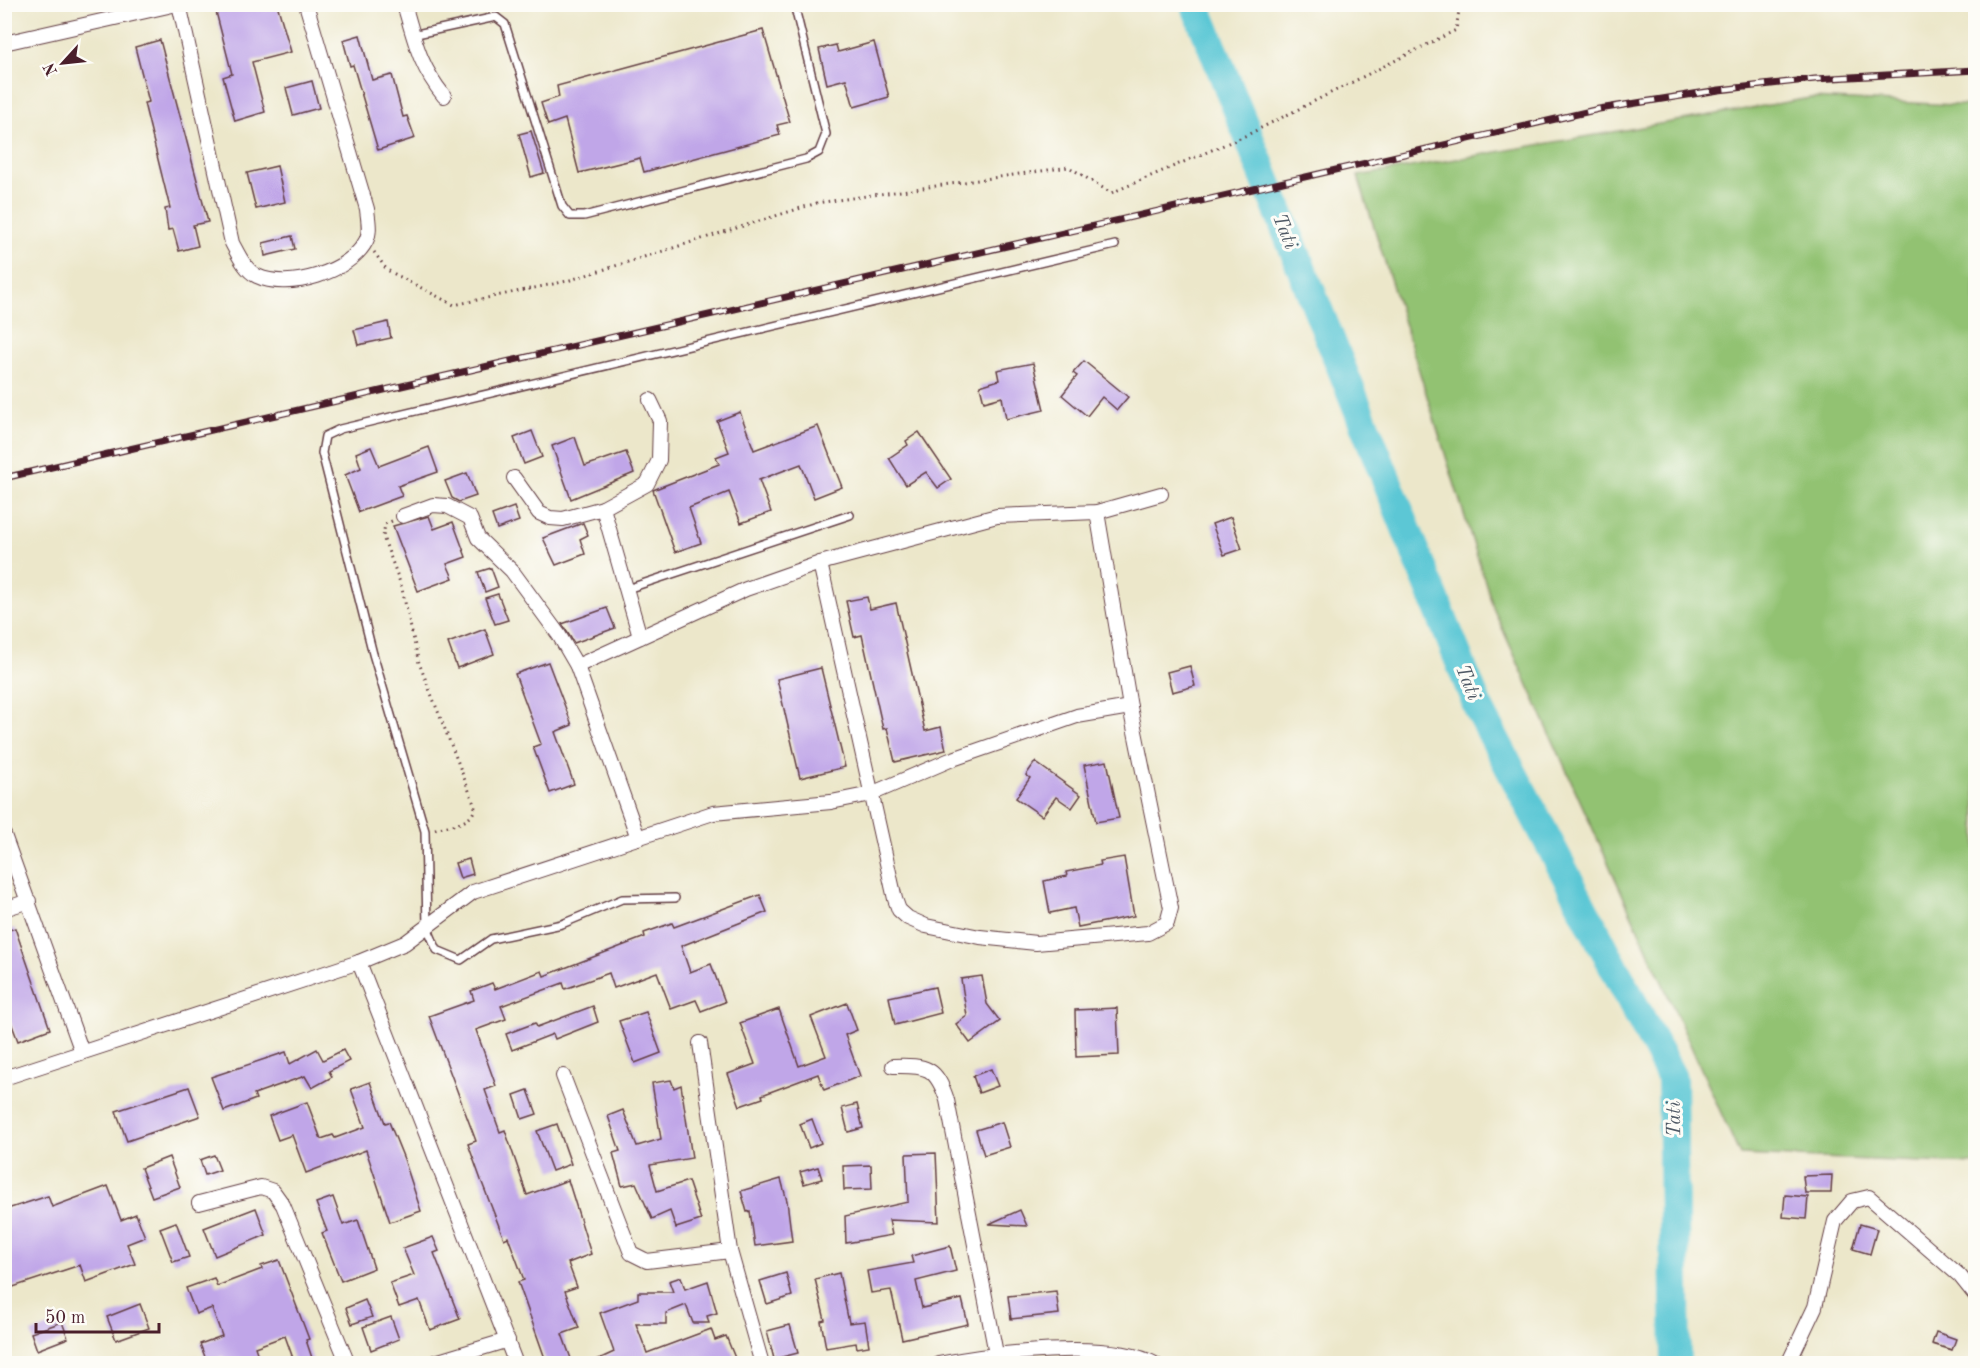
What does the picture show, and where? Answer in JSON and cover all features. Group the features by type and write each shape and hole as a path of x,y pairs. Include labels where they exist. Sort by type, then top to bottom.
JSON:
{"street":[{"path":"4,43 178,4 232,243 243,262 256,276 276,280 314,277 351,260 366,241 369,227 366,209 306,4"},
{"path":"404,7 411,35 428,77 444,96"},
{"path":"514,478 539,513 550,518 563,519 603,508 647,484 659,460 660,421 650,400"},
{"path":"577,666 746,589 820,563 998,516 1097,512 1161,494"},
{"path":"403,516 433,505 447,506 470,518 478,538 512,571 559,635 577,666 638,838"},
{"path":"603,508 640,637"},
{"path":"820,563 899,910 908,918 926,926 980,938 1036,944 1148,933 1167,923 1171,908 1130,707 1097,512"},
{"path":"4,1078 358,962 405,943 473,892 713,813 831,802 871,794 950,759 1077,716 1130,707"},
{"path":"4,835 82,1052"},
{"path":"4,909 29,901"},
{"path":"358,962 516,1364"},
{"path":"700,1043 730,1251 762,1364"},
{"path":"893,1066 915,1065 931,1070 940,1080 947,1100 997,1358"},
{"path":"563,1076 631,1253 647,1261 730,1251"},
{"path":"199,1203 261,1186 273,1191 284,1205 348,1364"},
{"path":"1788,1364 1815,1307 1835,1221 1852,1201 1869,1197 1960,1276 1976,1296"},
{"path":"429,1364 508,1340"},
{"path":"938,1364 1102,1350 1145,1358 1155,1364"}],"lane":[{"path":"404,7 420,4"},
{"path":"411,35 496,17 505,24 562,206 570,216 584,216 806,159 819,152 826,134 794,4"},
{"path":"675,898 622,900 562,924 491,939 461,960 437,950 427,927 425,831 347,554 322,453 325,436 340,429 570,373 852,310 1114,245"},
{"path":"627,589 850,515"}],"path":[{"path":"366,241 387,270 454,305 567,281 817,203 1069,167 1111,193 1247,135 1456,30 1460,4"},
{"path":"403,516 385,524 383,537 401,585 419,663 475,806 474,815 470,820 425,831"}],"green space":[{"path":"1810,98 1975,106 1976,718 1972,719 1976,805 1975,1164 1740,1155 1494,610 1358,176"}],"building":[{"path":"214,4 277,4 291,52 252,62 265,112 235,121 223,77 232,74"},
{"path":"763,30 790,122 777,125 780,135 644,172 640,158 579,173 565,119 548,125 541,103 559,97 557,86"},
{"path":"360,35 372,80 392,75 403,117 407,116 415,138 378,150 353,65 350,66 343,40"},
{"path":"160,40 208,222 193,225 198,246 179,251 173,229 168,230 165,209 170,208 144,103 149,102 135,47"},
{"path":"874,42 889,97 854,107 846,79 827,84 819,49 836,45 838,52"},
{"path":"312,81 319,108 293,115 286,88"},
{"path":"531,131 544,173 531,177 519,134"},
{"path":"277,166 285,202 256,209 247,173"},
{"path":"292,236 295,249 265,256 263,243"},
{"path":"388,322 391,338 358,345 354,330"},
{"path":"1084,361 1128,397 1117,410 1102,397 1087,416 1062,395 1077,376 1073,373"},
{"path":"1033,363 1044,410 1006,419 1002,397 984,402 980,386 999,380 997,370"},
{"path":"740,412 754,450 818,426 842,487 814,498 801,464 759,480 771,512 741,523 729,492 689,508 701,543 675,552 653,490 719,464 716,457 729,452 717,421"},
{"path":"532,431 542,457 524,464 514,438"},
{"path":"919,432 951,479 938,488 926,472 906,485 889,458 908,445 906,441"},
{"path":"575,437 585,466 626,452 634,473 571,499 552,446"},
{"path":"371,447 379,466 429,447 438,472 398,486 402,496 359,512 345,475 361,468 356,453"},
{"path":"467,473 476,496 459,502 452,498 445,481"},
{"path":"514,507 519,521 497,529 492,515"},
{"path":"429,516 434,529 453,522 466,557 447,564 453,578 418,591 393,526"},
{"path":"1231,517 1242,549 1224,555 1212,524"},
{"path":"583,523 588,535 580,539 585,554 556,565 543,538"},
{"path":"491,568 498,587 485,592 478,572"},
{"path":"498,594 508,620 495,624 485,598"},
{"path":"867,597 870,609 896,603 925,731 941,727 946,750 895,762 887,728 883,729 862,635 854,637 846,601"},
{"path":"607,608 615,628 574,643 562,624"},
{"path":"485,629 494,654 457,668 448,643"},
{"path":"548,662 572,725 555,732 574,784 550,793 533,747 541,744 515,674"},
{"path":"1190,666 1195,686 1172,692 1167,672"},
{"path":"821,668 845,767 800,778 777,679"},
{"path":"1107,761 1119,818 1096,822 1084,765"},
{"path":"1035,762 1081,795 1072,808 1056,797 1042,816 1016,798 1030,778 1026,775"},
{"path":"1124,857 1134,916 1078,927 1074,908 1050,913 1044,881 1067,876 1066,872 1101,865 1100,861"},
{"path":"469,859 473,874 460,878 455,863"},
{"path":"760,895 767,912 681,946 690,972 711,964 725,1002 701,1011 696,1000 671,1009 657,972 614,988 609,973 565,989 563,983 501,1006 506,1019 476,1030 496,1086 485,1090 500,1132 505,1130 527,1195 568,1180 591,1254 568,1263 577,1287 565,1291 579,1328 562,1334 573,1364 547,1364 518,1282 524,1280 508,1237 504,1239 468,1144 476,1141 429,1016 474,1000 471,991 492,983 495,989 542,971 544,976 645,937 644,933 672,923 674,927"},
{"path":"15,928 50,1029 18,1041 4,1004 4,932"},
{"path":"982,976 987,1004 1000,1021 970,1043 956,1024 967,1016 961,979"},
{"path":"935,987 941,1013 895,1025 889,997"},
{"path":"847,1003 857,1030 845,1035 860,1076 824,1090 818,1074 762,1095 763,1098 740,1106 728,1074 755,1064 740,1023 779,1009 799,1066 826,1056 811,1017"},
{"path":"593,1006 598,1022 555,1039 553,1034 512,1050 506,1034 535,1023 537,1027"},
{"path":"1117,1008 1119,1055 1076,1057 1075,1010"},
{"path":"646,1012 661,1053 635,1063 619,1021"},
{"path":"317,1049 323,1060 343,1050 349,1061 329,1071 332,1077 312,1088 305,1076 254,1094 256,1099 224,1111 211,1077 286,1052 290,1064"},
{"path":"991,1069 998,1086 979,1093 973,1076"},
{"path":"671,1080 674,1088 681,1085 692,1158 650,1165 657,1191 688,1181 701,1220 676,1228 670,1211 652,1219 636,1183 622,1186 613,1153 620,1151 608,1116 623,1110 637,1146 661,1139 652,1083"},
{"path":"370,1082 385,1123 389,1122 404,1159 421,1211 390,1222 366,1150 306,1173 292,1135 278,1140 269,1116 307,1102 321,1139 333,1135 335,1138 365,1127 351,1089"},
{"path":"189,1087 200,1116 127,1141 116,1111"},
{"path":"528,1090 537,1114 522,1119 514,1095"},
{"path":"857,1104 863,1128 848,1132 842,1108"},
{"path":"812,1119 821,1143 809,1148 800,1124"},
{"path":"1002,1122 1010,1147 984,1155 976,1130"},
{"path":"557,1124 571,1164 552,1171 537,1131"},
{"path":"936,1153 939,1222 889,1220 892,1235 846,1243 845,1216 908,1202 906,1154"},
{"path":"214,1155 220,1170 205,1175 200,1160"},
{"path":"169,1157 180,1187 152,1197 141,1168"},
{"path":"871,1165 872,1189 844,1190 843,1166"},
{"path":"818,1167 822,1179 804,1184 800,1172"},
{"path":"1832,1175 1831,1193 1805,1193 1803,1176"},
{"path":"781,1179 787,1201 792,1241 755,1246 750,1211 747,1212 741,1191"},
{"path":"108,1186 121,1220 136,1214 145,1237 127,1244 135,1264 86,1282 80,1265 4,1290 4,1210 48,1196 52,1207"},
{"path":"1785,1195 1808,1197 1806,1219 1783,1217"},
{"path":"333,1197 343,1225 358,1220 374,1268 341,1281 322,1233 327,1231 316,1203"},
{"path":"256,1208 266,1235 215,1256 204,1228"},
{"path":"1020,1210 1027,1226 989,1224"},
{"path":"176,1222 189,1257 173,1262 160,1228"},
{"path":"1860,1224 1877,1229 1870,1254 1853,1249"},
{"path":"433,1237 439,1251 434,1253 460,1319 430,1330 419,1300 399,1307 390,1283 414,1275 403,1248"},
{"path":"950,1246 956,1271 916,1281 922,1308 962,1299 968,1324 902,1339 891,1290 871,1293 867,1271 913,1263 911,1256"},
{"path":"279,1260 309,1339 306,1340 314,1364 295,1364 285,1336 255,1347 261,1364 226,1364 223,1356 207,1362 200,1344 222,1336 212,1308 196,1314 186,1288 214,1278 217,1286"},
{"path":"786,1273 792,1296 767,1304 760,1281"},
{"path":"839,1273 849,1323 865,1321 869,1346 857,1348 856,1343 826,1348 821,1321 825,1320 815,1279"},
{"path":"681,1277 685,1289 708,1281 717,1313 707,1316 709,1323 693,1323 686,1305 666,1313 666,1324 636,1324 647,1353 711,1329 715,1340 726,1336 735,1358 721,1364 588,1364 614,1352 600,1313 638,1299 638,1292 673,1292 669,1281"},
{"path":"1056,1291 1059,1314 1011,1319 1008,1296"},
{"path":"365,1300 372,1317 352,1324 346,1308"},
{"path":"140,1304 149,1328 116,1340 107,1317"},
{"path":"391,1317 399,1339 371,1350 363,1327"},
{"path":"62,1322 68,1338 37,1350 31,1333"},
{"path":"790,1325 798,1353 774,1359 767,1331"},
{"path":"1936,1332 1956,1339 1952,1350 1932,1344"}],"waterway":[{"name":"Tati","path":"1195,4 1478,707 1672,1078 1676,1364"}],"railway":[{"path":"4,478 1599,109 1719,90 1815,79 1976,70"}]}
